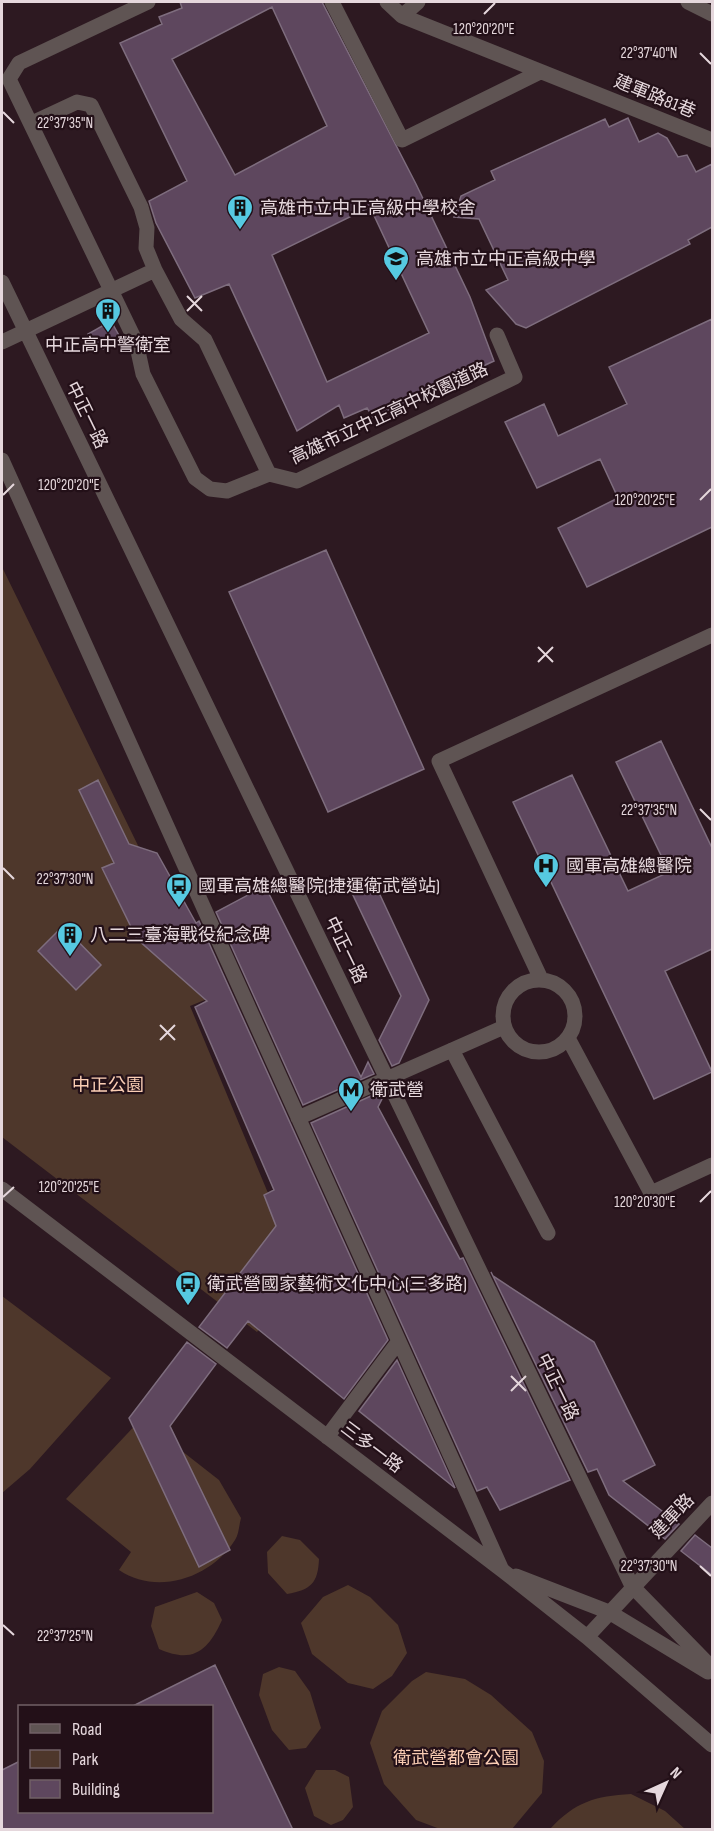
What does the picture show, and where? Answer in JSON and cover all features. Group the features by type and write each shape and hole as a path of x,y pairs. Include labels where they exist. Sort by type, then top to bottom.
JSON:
{"street":[{"name":"高雄市立中正高中校園道路","path":"148,2 19,63 9,79 136,342 143,374 195,478 210,489 227,490 269,474 297,481 515,377 497,335"},
{"path":"332,2 402,140 540,72"},
{"name":"建軍路81巷","path":"387,2 402,16 712,140"},
{"path":"402,16 418,2"},
{"path":"688,2 712,14"},
{"name":"高雄市立中正高中校園道路","path":"32,123 77,102 91,105 141,207 147,228 146,248 155,270 181,319 205,340 269,474"},
{"path":"2,342 155,270"},
{"name":"中正一路","path":"2,282 632,1586"},
{"path":"2,460 502,1570 609,1612 712,1675"},
{"path":"541,979 439,761 712,635"},
{"path":"541,979 552,982 570,996 576,1017 568,1038 549,1051 528,1050 509,1037 502,1016 510,994 529,981 541,979"},
{"path":"298,1118 504,1027"},
{"path":"568,1038 651,1193 712,1165"},
{"path":"452,1050 549,1233"},
{"name":"三多一路","path":"2,1189 502,1570 587,1637 712,1744"},
{"path":"327,1437 399,1341"},
{"name":"建軍路","path":"587,1637 632,1586 712,1503"},
{"path":"632,1586 712,1668"}],"green space":[{"name":"中正公園","path":"2,567 212,997 190,1006 283,1229 297,1283 257,1332 2,1137"},
{"path":"2,1296 111,1378 30,1469 2,1493"},
{"path":"141,1419 219,1480 241,1518 236,1538 225,1553 198,1573 182,1579 150,1582 134,1578 119,1570 131,1552 66,1499"},
{"path":"282,1536 300,1540 319,1559 317,1574 312,1584 302,1590 287,1594 268,1573 267,1552"},
{"path":"348,1585 370,1597 398,1625 407,1653 392,1676 373,1689 348,1683 312,1654 301,1623 323,1597"},
{"path":"197,1592 214,1603 222,1620 211,1640 198,1652 190,1655 159,1649 151,1626 155,1607"},
{"path":"279,1667 295,1671 310,1692 321,1728 306,1748 289,1750 272,1730 259,1695 263,1674"},
{"name":"衛武營都會公園","path":"426,1672 465,1679 491,1695 532,1732 544,1761 542,1793 512,1829 440,1829 416,1820 384,1784 370,1743 382,1711 412,1681"},
{"name":"衛武營都會公園","path":"316,1770 335,1770 349,1777 353,1807 343,1820 331,1825 314,1816 305,1788"},
{"path":"631,1794 665,1811 685,1829 550,1829 568,1812 586,1802"}],"building":[{"name":"高雄市立中正高級中學校舍","path":"180,2 322,2 416,184 470,297 494,361 373,417 367,408 344,418 339,405 297,431 229,284 195,298 156,223 149,201 187,181 120,43 162,24 159,17 182,8","holes":["272,7 327,126 235,175 172,59","370,207 429,333 327,382 272,255"]},
{"path":"628,118 639,142 658,133 667,138 678,157 687,155 696,172 712,164 712,227 688,240 690,244 526,328 516,324 486,290 508,280 479,219 454,217 461,196 495,180 491,171 605,119 609,127"},
{"path":"712,319 712,527 587,587 558,528 618,498 600,459 537,488 505,422 544,404 558,436 627,404 609,367"},
{"name":"中正高中警衛室","path":"111,321 121,339 103,349 95,347 88,334"},
{"path":"326,550 424,769 328,812 229,592"},
{"name":"國軍高雄總醫院","path":"661,741 712,848 712,949 665,971 712,1072 654,1099 513,802 572,775 628,891 669,872 616,762"},
{"path":"98,780 129,844 157,853 196,923 199,921 388,1340 344,1399 248,1321 227,1348 199,1327 276,1226 264,1195 274,1190 195,1007 207,1001 137,939 102,868 114,863 79,790"},
{"path":"374,882 429,1000 399,1063 392,1066 379,1040 401,996 352,893"},
{"path":"265,886 361,1077 368,1062 374,1074 303,1105 216,912"},
{"name":"八二三臺海戰役紀念碑","path":"63,926 101,965 76,990 38,951"},
{"path":"382,1091 384,1095 378,1107 460,1259 463,1258 570,1480 500,1510 487,1487 477,1491 311,1123"},
{"path":"491,1272 493,1276 594,1342 655,1465 623,1481 679,1524 665,1539 609,1495 597,1469 588,1472"},
{"path":"187,1342 216,1364 170,1426 230,1550 199,1567 129,1418"},
{"path":"397,1360 455,1488 359,1411"},
{"path":"695,1535 712,1548 712,1575 681,1551"},
{"path":"215,1665 293,1830 2,1830 2,1770 18,1762 18,1813 213,1813 213,1705 135,1705"}],"place":[{"name":"高雄市立中正高級中學校舍","path":"240,231"},
{"name":"高雄市立中正高級中學","path":"396,282"},
{"name":"中正高中警衛室","path":"108,334"},
{"name":"國軍高雄總醫院","path":"546,889"},
{"name":"國軍高雄總醫院(捷運衛武營站)","path":"179,909"},
{"name":"八二三臺海戰役紀念碑","path":"70,958"},
{"name":"衛武營","path":"351,1113"},
{"name":"衛武營國家藝術文化中心(三多路)","path":"188,1307"}]}
